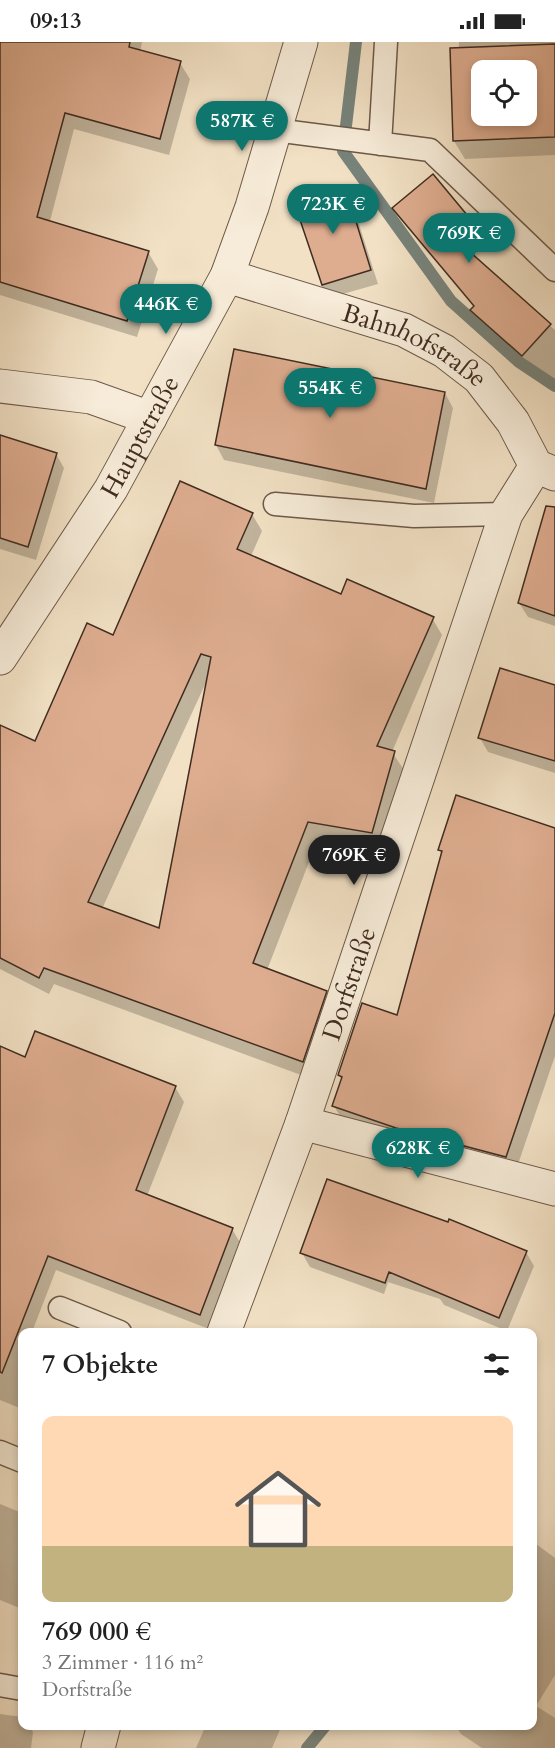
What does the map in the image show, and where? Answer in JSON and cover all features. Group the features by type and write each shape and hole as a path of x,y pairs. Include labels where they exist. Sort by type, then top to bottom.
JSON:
{"street":[{"name":"Hauptstraße","path":"0,658 111,489 227,276 301,42"},
{"name":"Bahnhofstraße","path":"227,276 404,330 444,351 479,378 513,422 545,470"},
{"path":"0,386 91,397 150,418"},
{"name":"Dorfstraße","path":"225,1328 302,1122 506,514 545,470"},
{"path":"302,1122 555,1189"},
{"path":"98,1748 103,1730"}],"lane":[{"path":"369,143 386,42"},
{"path":"275,130 430,150 555,270"},
{"path":"275,504 414,516 506,514"},
{"path":"60,1308 110,1328"},
{"path":"0,1452 18,1459"},
{"path":"0,1685 18,1688"}],"building":[{"path":"0,42 130,42 129,47 181,61 160,139 65,113 37,217 149,251 127,321 0,282"},
{"path":"555,44 555,137 453,141 450,48"},
{"path":"433,174 487,239 470,252 551,324 522,356 470,310 474,306 392,208"},
{"path":"345,186 371,270 322,285 294,202"},
{"path":"234,349 445,392 426,489 215,445"},
{"path":"0,435 57,453 28,547 0,538"},
{"path":"180,481 253,513 237,549 341,594 347,579 434,617 377,746 395,751 372,833 308,822 253,963 327,991 303,1062 44,968 39,978 0,958 0,725 35,741 87,623 113,635","holes":["201,654 211,657 159,928 88,902"]},
{"path":"546,506 555,507 555,616 518,603"},
{"path":"500,668 555,685 555,761 478,738"},
{"path":"456,795 555,828 555,1013 506,1157 396,1128 332,1106 342,1077 338,1075 362,1003 397,1015 442,851 438,850"},
{"path":"35,1031 176,1086 136,1190 233,1228 200,1315 48,1256 2,1373 0,1372 0,1046 25,1057"},
{"path":"327,1179 448,1222 449,1219 527,1251 499,1318 389,1272 385,1283 300,1253"}],"waterway":[{"path":"356,42 343,151 451,301 519,362 555,386"},
{"path":"307,1748 322,1730"}]}
